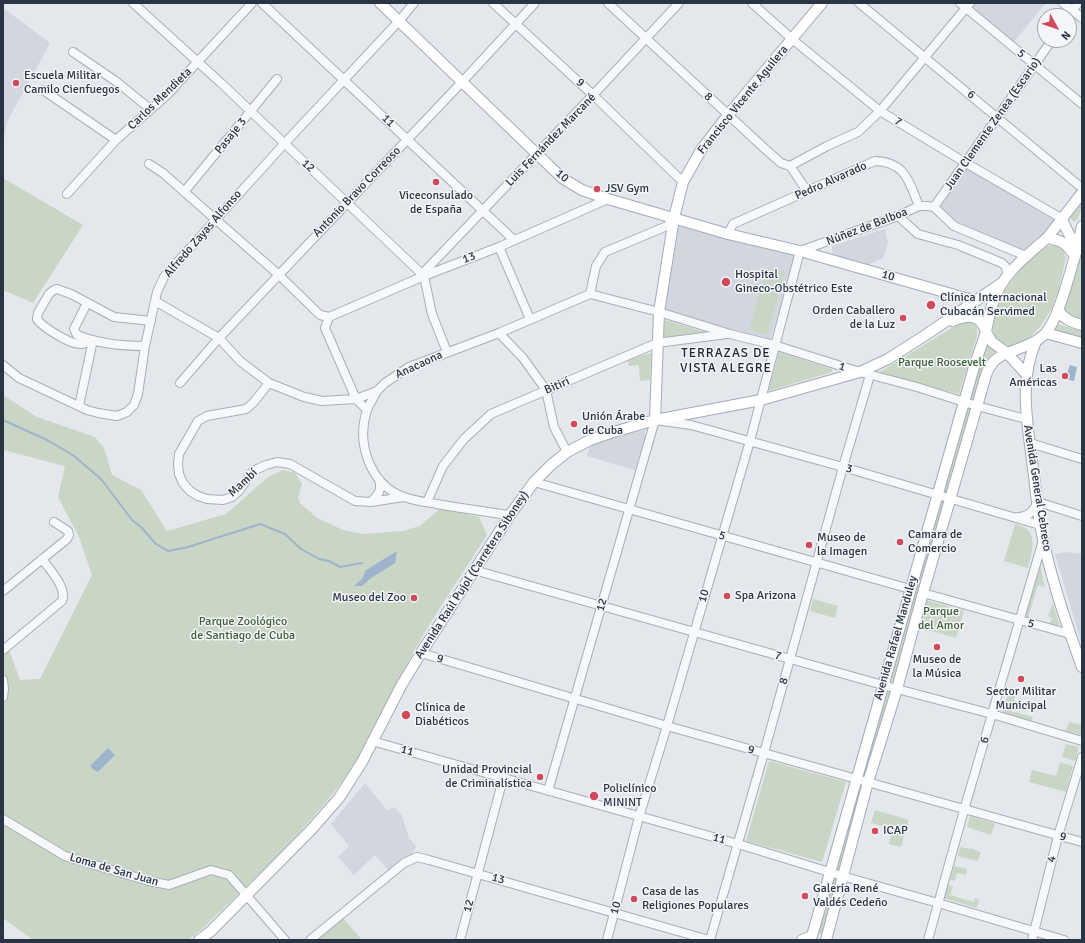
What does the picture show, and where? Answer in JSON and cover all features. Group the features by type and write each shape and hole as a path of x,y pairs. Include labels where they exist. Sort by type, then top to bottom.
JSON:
{"main road":[{"name":"10","path":"380,3 562,178 582,190 728,234 800,251 976,301"},
{"name":"Francisco Vicente Aguilera","path":"655,420 659,312 674,218 683,182 701,150 728,115 822,3"},
{"path":"1004,280 1026,256 1047,238 1082,192"},
{"path":"1063,216 1074,225 1082,225 1076,253 1058,309 1053,322 1046,333 1082,343"},
{"path":"1063,216 1076,253"},
{"path":"1047,238 1060,240 1076,253"},
{"name":"Avenida Raúl Pujol (Carretera Siboney)","path":"199,940 211,931 246,896 311,830 339,798 362,762 401,686 421,653 510,515 534,482 551,465 567,452 610,432 655,420 761,400 860,372 888,359 941,325 1004,280"},
{"name":"Avenida Rafael Manduley","path":"812,936 974,366 986,332 989,314 1004,280"},
{"path":"1058,309 1061,316 1074,323 1082,325"},
{"name":"Avenida Raúl Pujol (Carretera Siboney)","path":"941,325 969,316 981,320 992,342 1006,353"},
{"name":"Avenida Rafael Manduley","path":"826,940 868,782 897,689 950,498 990,365 995,359 1036,341 1046,333"},
{"name":"Avenida General Cebreco","path":"1036,341 1030,356 1026,374 1026,419 1040,525 1070,634 1082,667"},
{"path":"1006,353 1026,374"},
{"path":"802,940 812,936"}],"street":[{"name":"12","path":"133,3 251,111 424,276"},
{"name":"Carlos Mendieta","path":"67,194 116,140 167,95 252,3"},
{"name":"11","path":"262,3 514,240"},
{"name":"Alfredo Zayas Alfonso","path":"3,364 20,378 93,412 117,416 127,412 134,405 138,394 145,346 156,292 164,277 215,219 414,3"},
{"name":"9","path":"493,3 593,95 683,182"},
{"name":"Antonio Bravo Correoso","path":"180,383 219,338 535,3"},
{"name":"8","path":"608,3 781,163 790,166 807,191"},
{"name":"Luis Fernández Marcané","path":"424,276 425,271 679,3"},
{"name":"7","path":"752,3 792,39 880,111 966,163 1063,216"},
{"name":"6","path":"859,3 1082,188"},
{"path":"790,166 827,146 858,132 880,111 925,57 965,5"},
{"name":"5","path":"965,5 1035,66 1082,104"},
{"name":"Juan Clemente Zenea (Escario)","path":"934,207 1047,48"},
{"path":"73,52 117,82 150,109"},
{"name":"Pasaje 3","path":"184,192 277,79"},
{"path":"43,90 116,140"},
{"name":"Pedro Alvarado","path":"728,234 733,224 875,161 894,165 902,170 919,206"},
{"path":"150,164 215,219 320,315 329,317 325,328 356,399 367,410"},
{"name":"13","path":"329,317 424,276 499,247 608,199"},
{"name":"Núñez de Balboa","path":"800,251 898,216 919,206 934,207"},
{"path":"934,207 954,226 1026,256"},
{"path":"898,216 918,234 958,245 1002,263 1006,267 1004,280"},
{"path":"659,312 590,294 596,266 605,252 667,226 674,218"},
{"path":"499,247 530,319"},
{"name":"10","path":"607,940 639,817 750,441 774,345 800,251"},
{"path":"424,276 432,314 447,352"},
{"path":"93,340 82,344 74,343 50,330 41,324 37,319 38,313 54,290 60,290 114,317 151,321"},
{"name":"Anacaona","path":"154,301 219,338 240,361 270,383 304,397 322,401 356,399 377,391 385,383 409,367 498,333 590,294"},
{"path":"86,303 74,329 77,335 104,344 120,346 145,346"},
{"name":"1","path":"659,312 730,334 774,345 870,375 917,387 977,406 1026,419"},
{"path":"498,333 523,358 546,390 554,427 567,452"},
{"name":"Bitirí","path":"427,502 443,466 464,439 491,414 657,343 730,334"},
{"path":"79,406 93,340"},
{"name":"8","path":"709,940 764,753 870,375"},
{"name":"Mambí","path":"270,383 246,409 206,416 198,421 180,454 178,464 179,474 190,491 207,500 223,500 232,497 239,491 253,471 277,462 290,464 355,501 371,502 403,497"},
{"path":"377,391 367,410 364,430 368,461 379,479 386,486 403,497 510,515"},
{"name":"12","path":"548,791 655,420"},
{"name":"3","path":"655,420 691,425 750,441 1040,525"},
{"path":"1030,443 1082,459"},
{"path":"371,502 378,495 381,487 379,479"},
{"name":"5","path":"534,482 910,589"},
{"path":"1015,517 1029,515 1034,510 1038,502 1082,516"},
{"path":"3,590 67,539 68,531 54,522"},
{"name":"6","path":"928,940 964,810 1043,540"},
{"path":"3,649 62,601 64,595 61,588 42,559"},
{"name":"7","path":"474,570 897,689 992,714 1082,741"},
{"name":"5","path":"923,593 1070,634"},
{"name":"9","path":"421,653 667,726 1082,842"},
{"path":"3,680 3,697"},
{"name":"11","path":"372,741 738,844 1064,940"},
{"name":"4","path":"1032,940 1058,836 1082,757"},
{"name":"12","path":"460,940 503,779"},
{"name":"Loma de San Juan","path":"3,819 66,856 169,885 211,870 229,875 285,940"},
{"name":"13","path":"310,940 404,863 417,857 709,940"},
{"path":"812,936 826,940"}],"shaded area":[{"path":"973,3 1046,3 1042,8 1037,8 1037,14 1013,43 969,8"},
{"name":"Escuela Militar Camilo Cienfuegos","path":"3,8 50,43 7,122 3,142"},
{"path":"967,167 1054,220 1047,230 1024,253 956,221 940,208"},
{"name":"Hospital Gineco-Obstétrico Este","path":"670,220 796,255 770,341 662,309"},
{"path":"885,229 888,243 883,258 868,265 832,256 832,246"},
{"path":"645,430 645,437 635,470 587,456 590,446 612,437"},
{"path":"1065,552 1082,554 1082,645 1055,554"},
{"path":"365,783 387,810 395,807 402,816 409,838 416,846 412,855 389,871 375,855 354,875 338,857 349,846 331,824"}],"green space":[{"path":"3,178 83,225 33,303 3,290"},
{"path":"1082,200 1081,211 1077,220 1071,220 1072,211"},
{"path":"1054,245 1062,248 1066,258 1058,292 1051,310 1039,328 1023,344 1011,347 1001,342 994,336 992,327 995,310 1003,293 1025,263 1045,247"},
{"path":"1082,246 1082,322 1068,318 1064,311"},
{"path":"767,268 785,272 767,335 749,330"},
{"name":"Parque Roosevelt","path":"969,319 976,326 977,336 959,394 878,373 963,321"},
{"path":"665,320 708,333 663,339"},
{"path":"1057,325 1082,331 1082,340 1056,332 1055,328"},
{"path":"986,344 995,351 986,361 974,400 970,398"},
{"path":"779,352 832,369 832,372 768,391"},
{"path":"651,353 650,380 640,381 639,365 629,366 628,359"},
{"name":"Parque Zoológico de Santiago de Cuba","path":"3,395 37,417 95,437 104,448 112,475 141,490 167,531 226,514 268,477 283,470 295,473 302,484 298,497 300,503 317,518 343,530 363,534 403,531 420,526 441,508 479,517 487,535 422,638 372,733 344,779 312,819 294,838 240,893 188,940 33,940 3,918 3,652 8,647 20,680 40,679 92,575 79,537 58,497 65,466 3,450"},
{"path":"968,407 971,409 947,492 944,493 942,491"},
{"path":"939,501 944,502 894,682 889,683 889,682"},
{"path":"1015,524 1025,528 1031,536 1031,558 1028,568 1004,561"},
{"path":"1039,561 1045,587 1038,585 1028,618 1024,617"},
{"path":"813,599 838,606 835,618 810,611"},
{"name":"Parque del Amor","path":"926,600 964,611 956,638 918,627"},
{"path":"1053,603 1060,628 1050,624 1052,618 1048,616"},
{"path":"1010,687 1017,689 1011,711 1033,717 1031,722 1002,714"},
{"path":"889,690 891,692 866,777 864,777 862,776 886,691"},
{"path":"1069,722 1082,725 1082,735 1066,731"},
{"path":"1066,744 1079,747 1075,761 1062,757"},
{"path":"769,761 846,782 822,862 746,841"},
{"path":"1060,762 1073,766 1066,792 1029,782 1032,770 1056,776"},
{"path":"861,784 864,785 841,869 839,871 835,870 857,786"},
{"path":"875,810 909,820 901,847 889,844 893,829 871,823"},
{"path":"970,816 995,824 991,835 967,827"},
{"path":"960,847 970,848 981,852 978,861 958,856"},
{"path":"954,866 967,869 966,875 957,873 955,881 950,880"},
{"path":"832,877 837,878 823,933 820,934 818,932"},
{"path":"948,885 953,886 950,895 974,902 975,898 979,900 977,908 944,898"},
{"path":"343,918 362,940 316,940"}],"water":[{"path":"1070,365 1077,367 1074,381 1065,379"},
{"path":"397,551 395,563 371,578 362,586 354,586 362,579 366,570"},
{"path":"108,748 115,755 98,772 94,770 90,766"}],"waterway":[{"path":"3,420 49,441 74,456 101,479 132,520 141,527 156,544 168,551 188,547 260,524 285,534 301,549 319,559 329,561 340,567 362,563"}],"place":[{"name":"Escuela Militar Camilo Cienfuegos","path":"16,83"},
{"name":"Viceconsulado de España","path":"436,182"},
{"name":"JSV Gym","path":"597,189"},
{"name":"Hospital Gineco-Obstétrico Este","path":"726,282"},
{"name":"Clínica Internacional Cubacán Servimed","path":"931,305"},
{"name":"Orden Caballero de la Luz","path":"903,318"},
{"name":"Las Américas","path":"1065,376"},
{"name":"Unión Árabe de Cuba","path":"574,424"},
{"name":"Camara de Comercio","path":"900,542"},
{"name":"Museo de la Imagen","path":"809,545"},
{"name":"Spa Arizona","path":"727,596"},
{"name":"Museo del Zoo","path":"414,598"},
{"name":"Museo de la Música","path":"937,647"},
{"name":"Sector Militar Municipal","path":"1021,679"},
{"name":"Clínica de Diabéticos","path":"406,715"},
{"name":"Unidad Provincial de Criminalística","path":"540,777"},
{"name":"Policlínico MININT","path":"594,796"},
{"name":"ICAP","path":"875,831"},
{"name":"Galería René Valdés Cedeño","path":"805,896"},
{"name":"Casa de las Religiones Populares","path":"634,899"}],"district":[{"name":"TERRAZAS DE VISTA ALEGRE","path":"726,362"}]}
